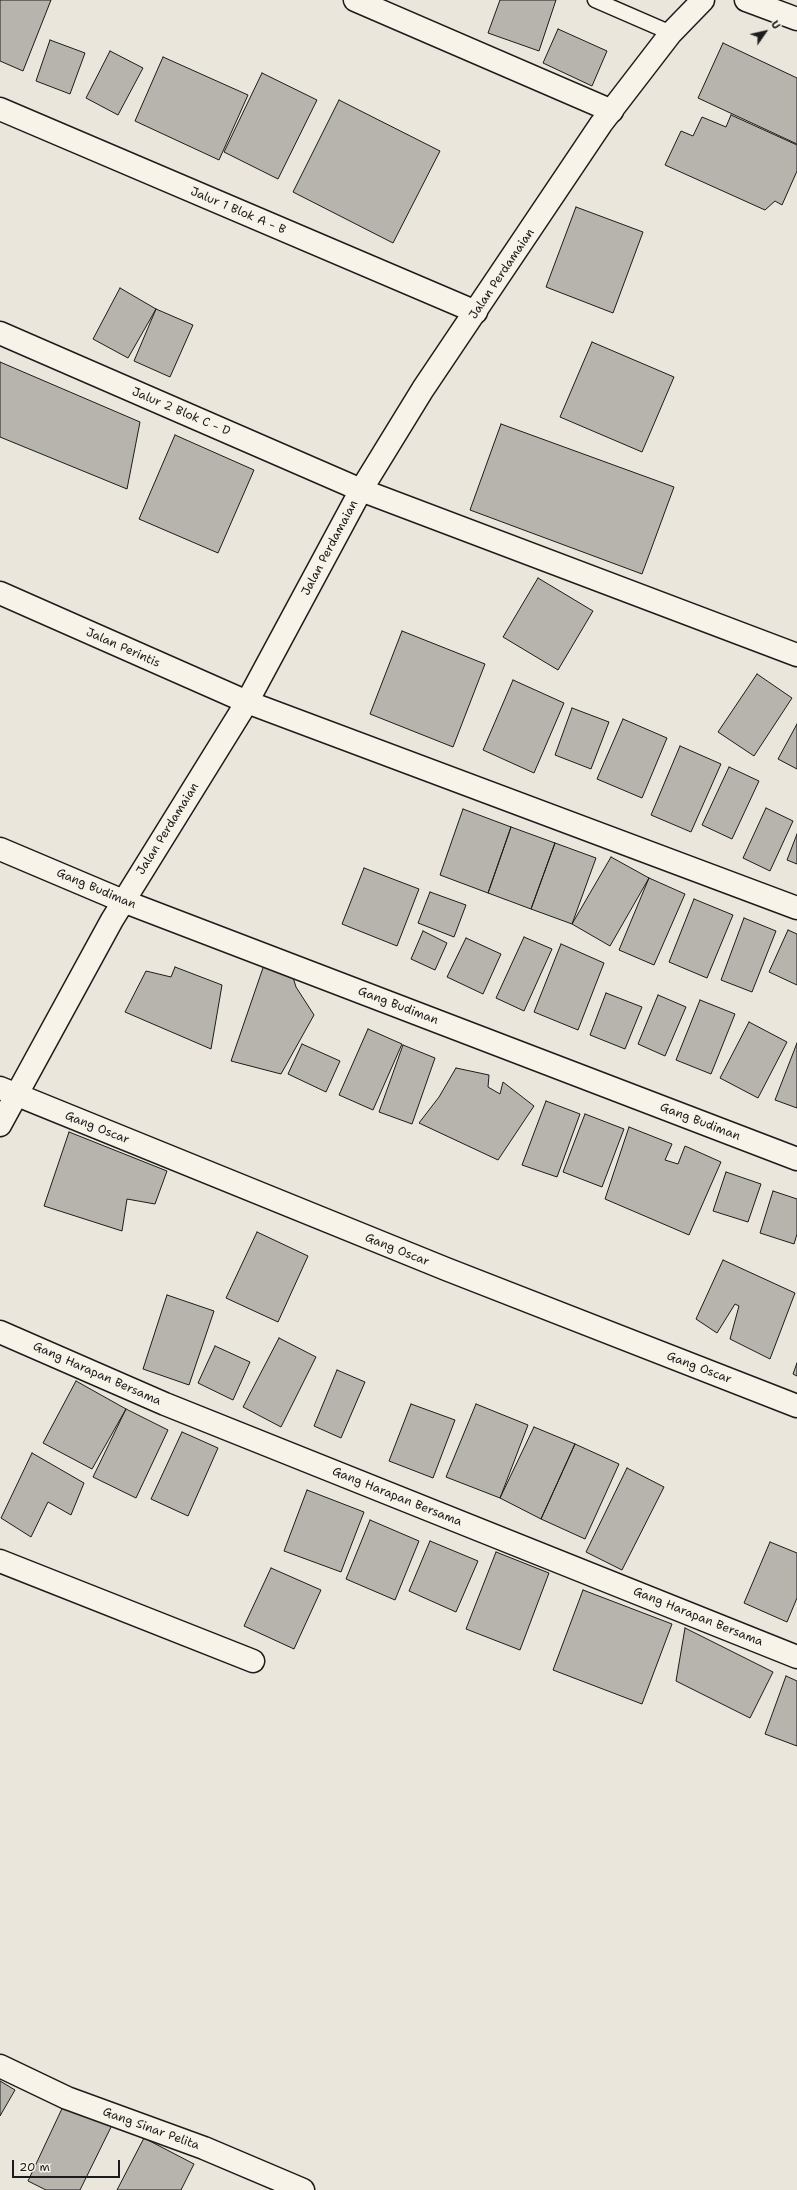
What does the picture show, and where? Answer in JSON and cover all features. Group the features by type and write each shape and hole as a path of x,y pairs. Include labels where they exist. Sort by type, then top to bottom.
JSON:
{"street":[{"path":"355,0 612,111"},
{"name":"Jalan Perdamaian","path":"0,1125 8,1092 123,901 246,702 361,490 423,389 612,111 671,33 702,0"},
{"path":"746,0 797,18"},
{"name":"Jalur 1 Blok A - B","path":"0,109 476,312"},
{"name":"Jalur 2 Blok C - D","path":"0,333 361,490 797,655"},
{"name":"Jalan Perintis","path":"0,593 246,702 797,908"},
{"name":"Gang Budiman","path":"0,849 123,901 797,1159"},
{"name":"Gang Oscar","path":"8,1092 446,1270 797,1406"},
{"name":"Gang Harapan Bersama","path":"0,1332 172,1407 797,1656"},
{"path":"0,1561 254,1661"},
{"name":"Gang Sinar Pelita","path":"0,2066 67,2098 204,2148 303,2190"}],"lane":[{"path":"595,0 671,33"}],"building":[{"path":"0,0 51,0 23,71 0,61"},
{"path":"500,0 556,0 539,51 488,33"},
{"path":"558,29 607,51 592,86 543,63"},
{"path":"50,40 85,53 70,94 36,81"},
{"path":"723,43 797,78 797,144 698,98"},
{"path":"110,51 143,68 118,115 86,98"},
{"path":"163,57 248,95 219,160 135,121"},
{"path":"262,73 317,100 278,179 224,152"},
{"path":"339,100 440,151 393,243 293,192"},
{"path":"731,115 797,145 797,171 782,205 775,201 765,210 665,165 681,131 693,136 702,117 726,127"},
{"path":"576,207 643,232 613,313 546,287"},
{"path":"120,288 156,309 128,358 93,339"},
{"path":"156,309 193,325 170,377 134,361"},
{"path":"592,342 674,377 642,452 560,417"},
{"path":"0,362 140,422 127,489 0,437"},
{"path":"501,424 674,487 642,574 470,510"},
{"path":"175,435 254,470 218,553 139,519"},
{"path":"538,578 593,611 558,670 503,637"},
{"path":"402,631 485,664 453,747 370,714"},
{"path":"757,674 792,698 754,756 718,732"},
{"path":"513,680 564,703 534,773 483,750"},
{"path":"572,708 609,722 591,769 555,755"},
{"path":"623,719 667,738 642,798 597,779"},
{"path":"797,724 797,769 778,759"},
{"path":"680,746 721,764 691,832 651,815"},
{"path":"729,767 759,781 732,839 702,825"},
{"path":"766,808 793,821 770,871 743,858"},
{"path":"463,809 511,827 488,893 440,875"},
{"path":"511,827 555,843 531,909 488,893"},
{"path":"797,834 797,864 787,860"},
{"path":"555,843 596,858 572,924 531,909"},
{"path":"611,857 649,878 610,946 572,924"},
{"path":"364,868 419,889 397,946 342,924"},
{"path":"649,878 685,894 654,965 619,950"},
{"path":"430,892 466,905 454,937 418,923"},
{"path":"694,899 733,915 707,978 669,962"},
{"path":"744,918 776,931 752,992 721,980"},
{"path":"788,930 797,934 797,985 769,972"},
{"path":"423,931 447,943 435,970 411,959"},
{"path":"524,937 552,949 524,1011 496,998"},
{"path":"466,938 501,954 483,994 447,977"},
{"path":"561,944 604,963 578,1030 534,1012"},
{"path":"265,962 291,971 296,987 314,1015 281,1074 231,1061"},
{"path":"175,967 222,985 211,1049 125,1012 146,971 171,977"},
{"path":"606,993 642,1007 625,1049 590,1035"},
{"path":"658,995 686,1007 665,1056 638,1044"},
{"path":"700,1000 735,1014 711,1074 676,1060"},
{"path":"749,1022 787,1042 758,1098 720,1078"},
{"path":"368,1029 402,1044 373,1110 339,1095"},
{"path":"797,1043 797,1108 775,1100"},
{"path":"302,1044 340,1061 326,1092 288,1074"},
{"path":"403,1045 435,1058 412,1124 379,1112"},
{"path":"456,1068 489,1075 488,1087 500,1094 503,1082 534,1106 498,1160 419,1123 439,1097"},
{"path":"546,1101 580,1114 557,1177 522,1165"},
{"path":"585,1114 624,1129 602,1187 563,1172"},
{"path":"629,1127 672,1144 665,1160 678,1164 685,1146 721,1162 689,1235 605,1199"},
{"path":"69,1132 167,1171 155,1204 127,1199 122,1231 44,1206"},
{"path":"726,1172 761,1184 748,1222 713,1211"},
{"path":"773,1191 797,1199 797,1234 794,1244 760,1233"},
{"path":"257,1232 308,1256 278,1322 226,1298"},
{"path":"723,1260 795,1293 770,1359 730,1339 739,1306 735,1304 717,1333 696,1319"},
{"path":"167,1295 214,1311 189,1385 143,1369"},
{"path":"279,1338 316,1357 281,1427 243,1407"},
{"path":"215,1346 250,1362 233,1400 198,1383"},
{"path":"797,1363 797,1376 793,1374"},
{"path":"337,1370 365,1382 341,1438 314,1426"},
{"path":"76,1381 126,1409 92,1469 43,1443"},
{"path":"411,1404 455,1420 433,1478 389,1461"},
{"path":"476,1404 528,1425 500,1498 446,1477"},
{"path":"126,1409 168,1430 136,1498 93,1477"},
{"path":"534,1427 575,1444 541,1519 500,1498"},
{"path":"182,1432 218,1448 188,1516 151,1499"},
{"path":"575,1444 619,1464 585,1539 541,1519"},
{"path":"32,1453 84,1483 71,1515 48,1502 31,1537 1,1518"},
{"path":"627,1468 664,1487 622,1570 586,1552"},
{"path":"307,1490 364,1512 341,1572 284,1551"},
{"path":"370,1520 419,1541 395,1600 346,1579"},
{"path":"430,1541 478,1561 456,1612 409,1591"},
{"path":"770,1542 797,1553 797,1598 787,1622 744,1603"},
{"path":"496,1552 549,1573 520,1650 466,1629"},
{"path":"271,1568 321,1590 294,1649 244,1626"},
{"path":"583,1590 672,1624 642,1704 553,1670"},
{"path":"685,1628 773,1672 750,1718 676,1681"},
{"path":"786,1676 797,1681 797,1746 765,1734"},
{"path":"0,2081 15,2090 0,2116"},
{"path":"67,2098 114,2121 80,2190 46,2190 28,2181"},
{"path":"144,2138 194,2164 181,2190 117,2190"}]}
